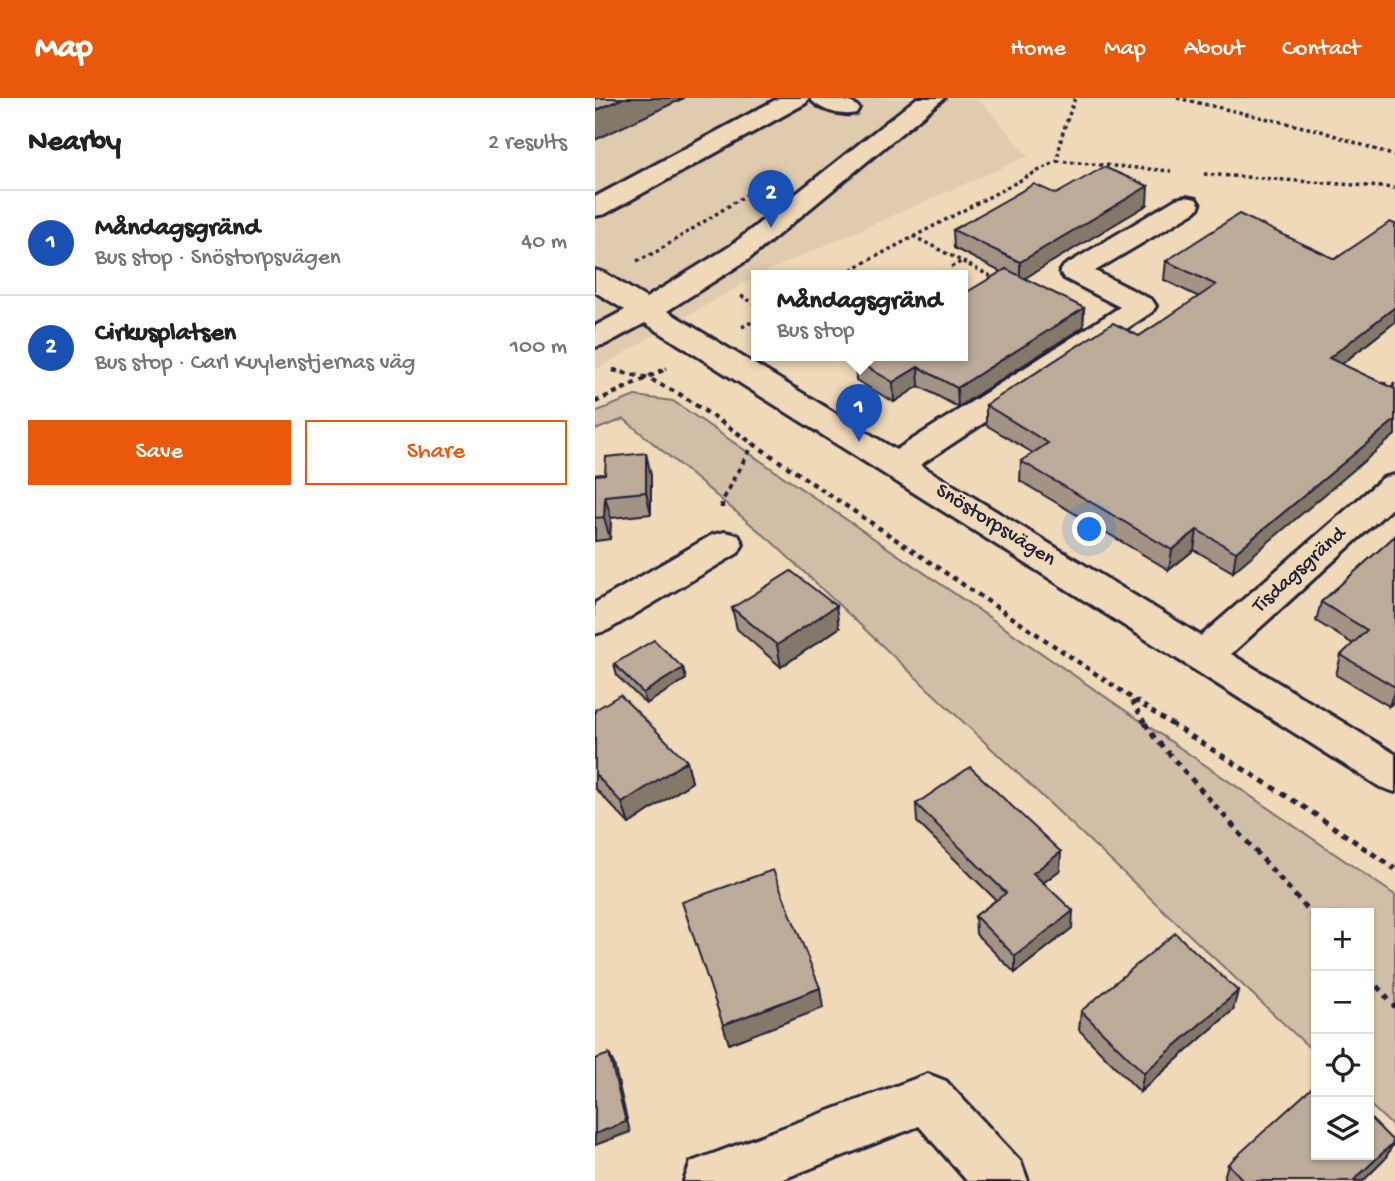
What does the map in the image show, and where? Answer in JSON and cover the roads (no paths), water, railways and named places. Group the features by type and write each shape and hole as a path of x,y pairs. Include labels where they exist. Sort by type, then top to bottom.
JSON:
{"street":[{"path":"595,208 797,98"},
{"path":"822,98 847,108"},
{"path":"595,338 646,311 739,253 932,98"},
{"path":"896,465 1141,306 1074,272 1186,205"},
{"name":"Snöstorpsvägen","path":"596,279 1395,775"},
{"name":"Tisdagsgränd","path":"1204,656 1395,486"},
{"path":"595,620 726,544"},
{"path":"711,1181 928,1098 1002,1181"}],"place":[{"name":"Cirkusplatsen","path":"771,228"},
{"name":"Måndagsgränd","path":"859,442"}]}
